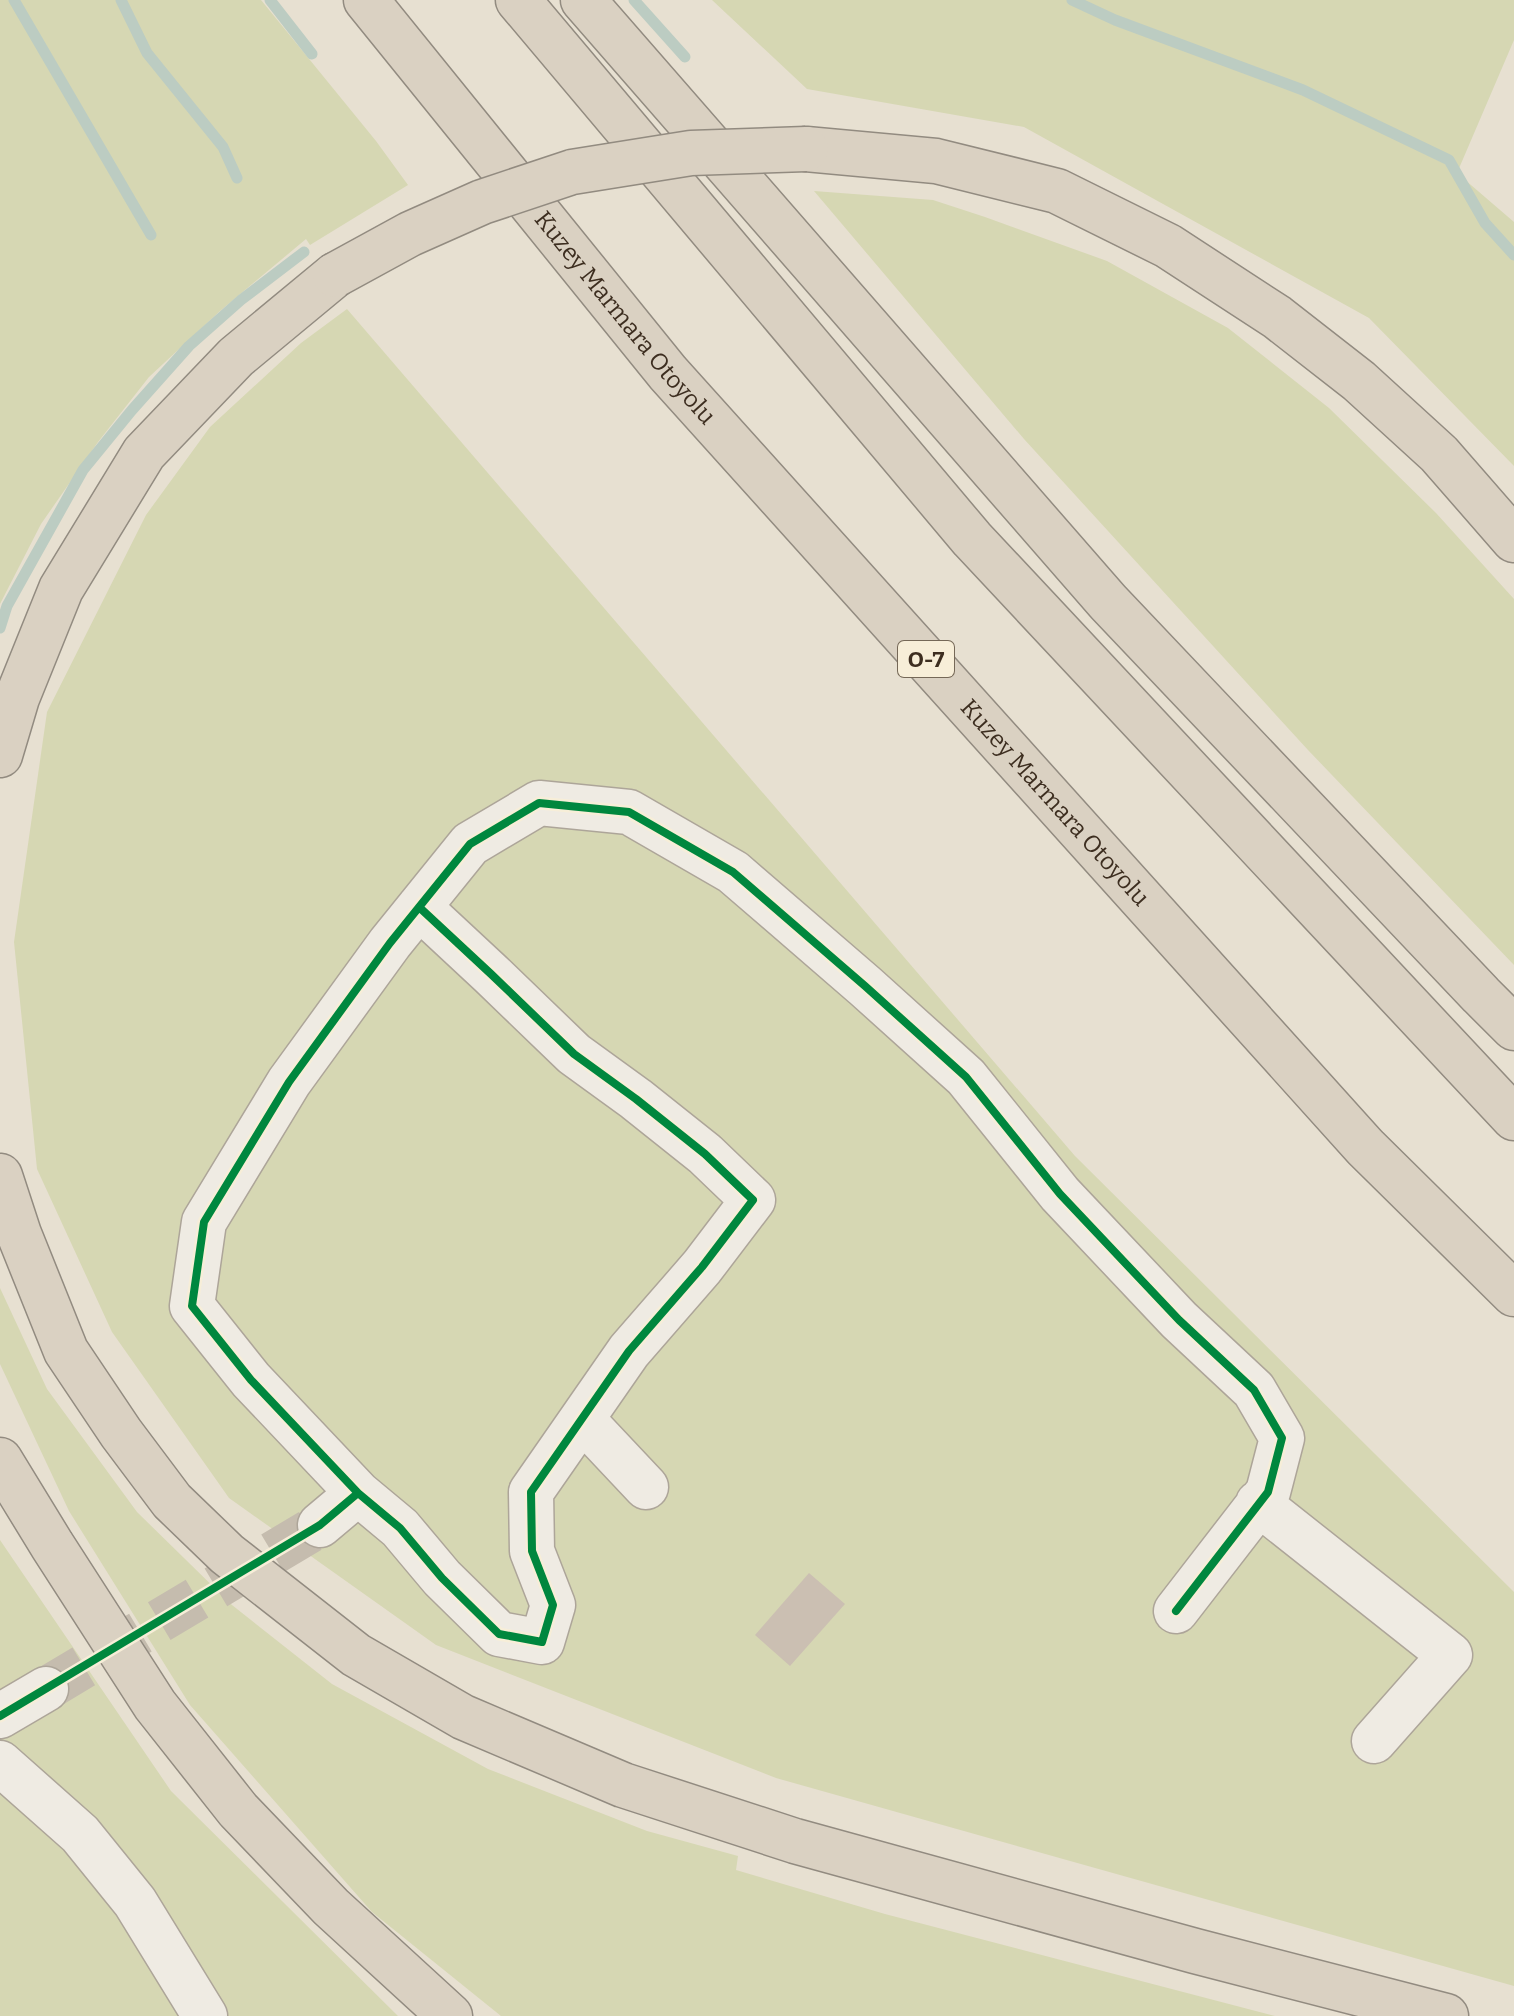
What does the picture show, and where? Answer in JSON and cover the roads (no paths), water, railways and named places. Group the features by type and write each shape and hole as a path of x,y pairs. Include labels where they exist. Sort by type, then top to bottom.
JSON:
{"highway":[{"name":"Kuzey Marmara Otoyolu","path":"366,0 668,373 1365,1147 1514,1294"},
{"path":"518,0 972,539 1514,1118"},
{"path":"583,0 1108,602 1514,1028"},
{"path":"0,755 17,698 61,589 144,453 236,357 335,275 410,234 482,202 572,172 691,153 806,149 936,161 1057,191 1168,246 1277,317 1359,381 1439,454 1514,540"},
{"path":"0,1176 19,1234 66,1351 121,1433 172,1501 227,1554 356,1655 383,1671 463,1717 623,1785 795,1841 1446,2016"},
{"path":"0,1460 155,1705 238,1810 331,1907 450,2016"}],"street":[{"path":"419,907 574,1054 705,1154 753,1200 702,1267 629,1351 531,1492 532,1551 553,1605 542,1642 499,1634 442,1578 400,1528 358,1493 251,1380 192,1306 204,1222 289,1082 390,943 419,907 470,844 539,803 629,812 733,872 966,1077 1060,1194 1179,1320 1254,1390 1282,1438 1268,1492 1176,1611"},
{"path":"582,1419 646,1487"},
{"path":"320,1525 358,1493"},
{"path":"1258,1503 1450,1655 1374,1741"},
{"path":"0,1716 46,1689"},
{"path":"0,1763 90,1845 135,1902 205,2016"}],"waterway":[{"path":"14,0 151,235"},
{"path":"121,0 147,53 223,147 237,178"},
{"path":"270,0 312,54"},
{"path":"634,0 685,57"},
{"path":"1072,0 1115,20 1303,90 1449,160 1485,223 1514,255"},
{"path":"0,628 7,606 83,470 189,346 241,300 304,252"}],"tunnel":[{"path":"46,1689 320,1525"}]}
